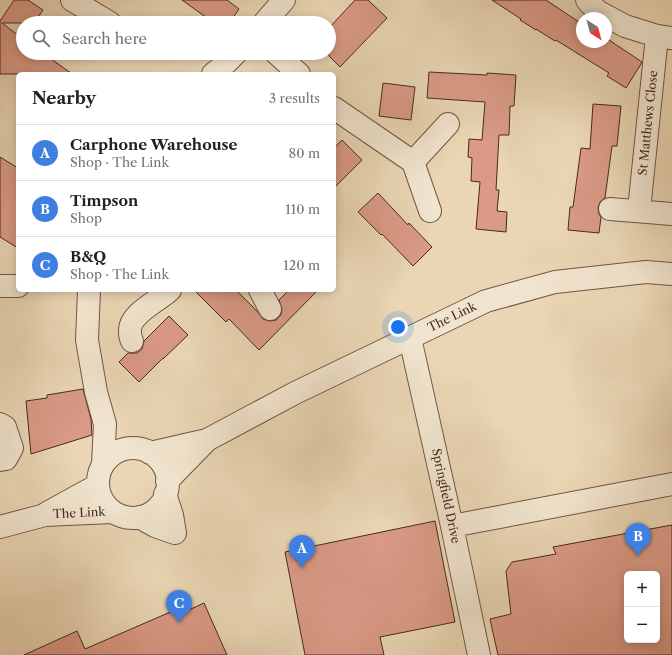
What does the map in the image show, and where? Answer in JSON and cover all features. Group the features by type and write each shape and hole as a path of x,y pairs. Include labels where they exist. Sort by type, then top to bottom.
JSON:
{"street":[{"path":"72,0 98,16"},
{"path":"270,16 284,0"},
{"name":"St Matthews Close","path":"586,0 597,11 625,26 665,37 639,210"},
{"path":"216,72 229,60"},
{"path":"284,60 297,72"},
{"path":"336,112 413,162 430,211"},
{"path":"413,162 448,124"},
{"path":"610,209 639,210 672,214"},
{"name":"The Link","path":"129,448 140,448 150,452 207,440 295,393 486,301 556,282 646,272 672,274"},
{"path":"0,286 16,286"},
{"path":"89,292 87,340 96,392 105,424 103,464 99,474 98,485"},
{"path":"132,342 129,331 134,318 168,292"},
{"path":"261,292 270,309"},
{"name":"Springfield Drive","path":"410,338 479,655"},
{"path":"0,424 5,427 12,448 6,459 0,460"},
{"path":"103,464 116,452 129,448 105,424"},
{"name":"The Link","path":"45,515 98,485 100,495 106,506 113,512 130,517 139,517 148,514 161,503 166,488 207,440"},
{"path":"0,449 0,456"},
{"path":"139,517 155,526 175,533 166,488 165,469 161,462 150,452"},
{"path":"452,526 672,484"},
{"name":"The Link","path":"0,527 45,515 113,512"}],"building":[{"path":"14,0 28,0 43,10 39,16 16,16 16,23 2,23 16,34 16,60 53,60 69,72 16,72 16,74 0,74 0,21"},
{"path":"182,0 227,0 239,9 234,16 204,16"},
{"path":"355,0 368,0 387,18 340,67 333,60 336,60 336,20"},
{"path":"492,0 546,0 576,20 576,48 612,48 612,42 642,62 626,88 607,76 609,73 556,40 555,41 536,30 520,20 521,19"},
{"path":"429,72 516,75 514,106 510,106 509,135 499,135 496,190 499,190 497,211 507,212 506,232 476,229 480,182 471,181 472,158 468,157 469,139 482,140 485,102 427,98"},
{"path":"383,83 415,87 411,120 379,116"},
{"path":"593,104 621,106 617,146 612,146 605,198 600,202 598,208 601,217 599,233 568,230 570,207 573,207 581,148 590,149"},
{"path":"342,140 362,160 336,186 336,146"},
{"path":"0,157 16,167 16,247 0,237"},
{"path":"378,193 408,225 409,223 432,247 413,266 358,212"},
{"path":"196,292 238,292 263,319 270,321 276,320 281,315 282,309 279,300 287,292 316,292 259,350 229,319 226,322"},
{"path":"169,316 188,335 139,382 119,362 128,353 137,353 142,349 144,341"},
{"path":"83,389 91,419 92,435 31,454 26,401 47,398 47,395"},
{"path":"435,521 455,622 380,637 384,655 305,655 285,552"},
{"path":"672,525 672,655 498,655 490,619 511,614 506,571 512,562 556,554 553,547"},
{"path":"204,603 227,655 24,655 77,631 85,649 175,610 178,615"}],"place":[{"name":"Timpson","path":"638,556"},
{"name":"Carphone Warehouse","path":"302,568"},
{"name":"B&Q","path":"179,623"}]}
